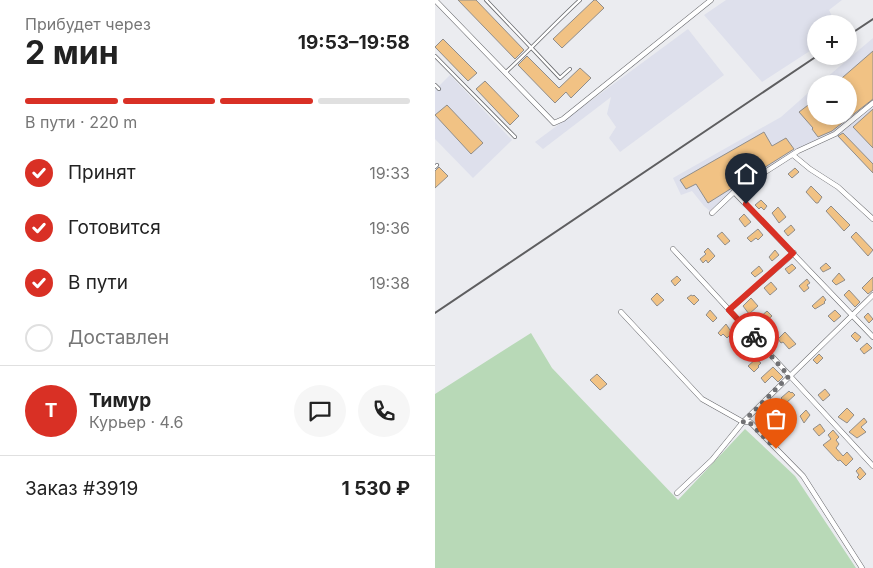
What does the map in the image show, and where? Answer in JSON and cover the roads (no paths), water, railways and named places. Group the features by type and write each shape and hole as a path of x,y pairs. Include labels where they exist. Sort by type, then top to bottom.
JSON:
{"street":[{"path":"435,0 554,123 563,119 711,0"},
{"path":"712,213 734,192 793,155 835,134 873,103"},
{"path":"793,155 810,169 838,186 873,219"},
{"path":"734,192 873,337"},
{"path":"673,248 873,466"},
{"path":"729,310 793,253"},
{"path":"677,493 712,460 743,422 873,295"},
{"path":"621,312 702,399 743,422 749,422 803,476 862,568"}],"lane":[{"path":"486,0 560,78 570,69"},
{"path":"506,72 532,49 549,29 579,0"},
{"path":"435,56 515,137"},
{"path":"435,86 439,89"}],"railway":[{"path":"857,30 873,19"},
{"path":"435,313 807,63"}]}
